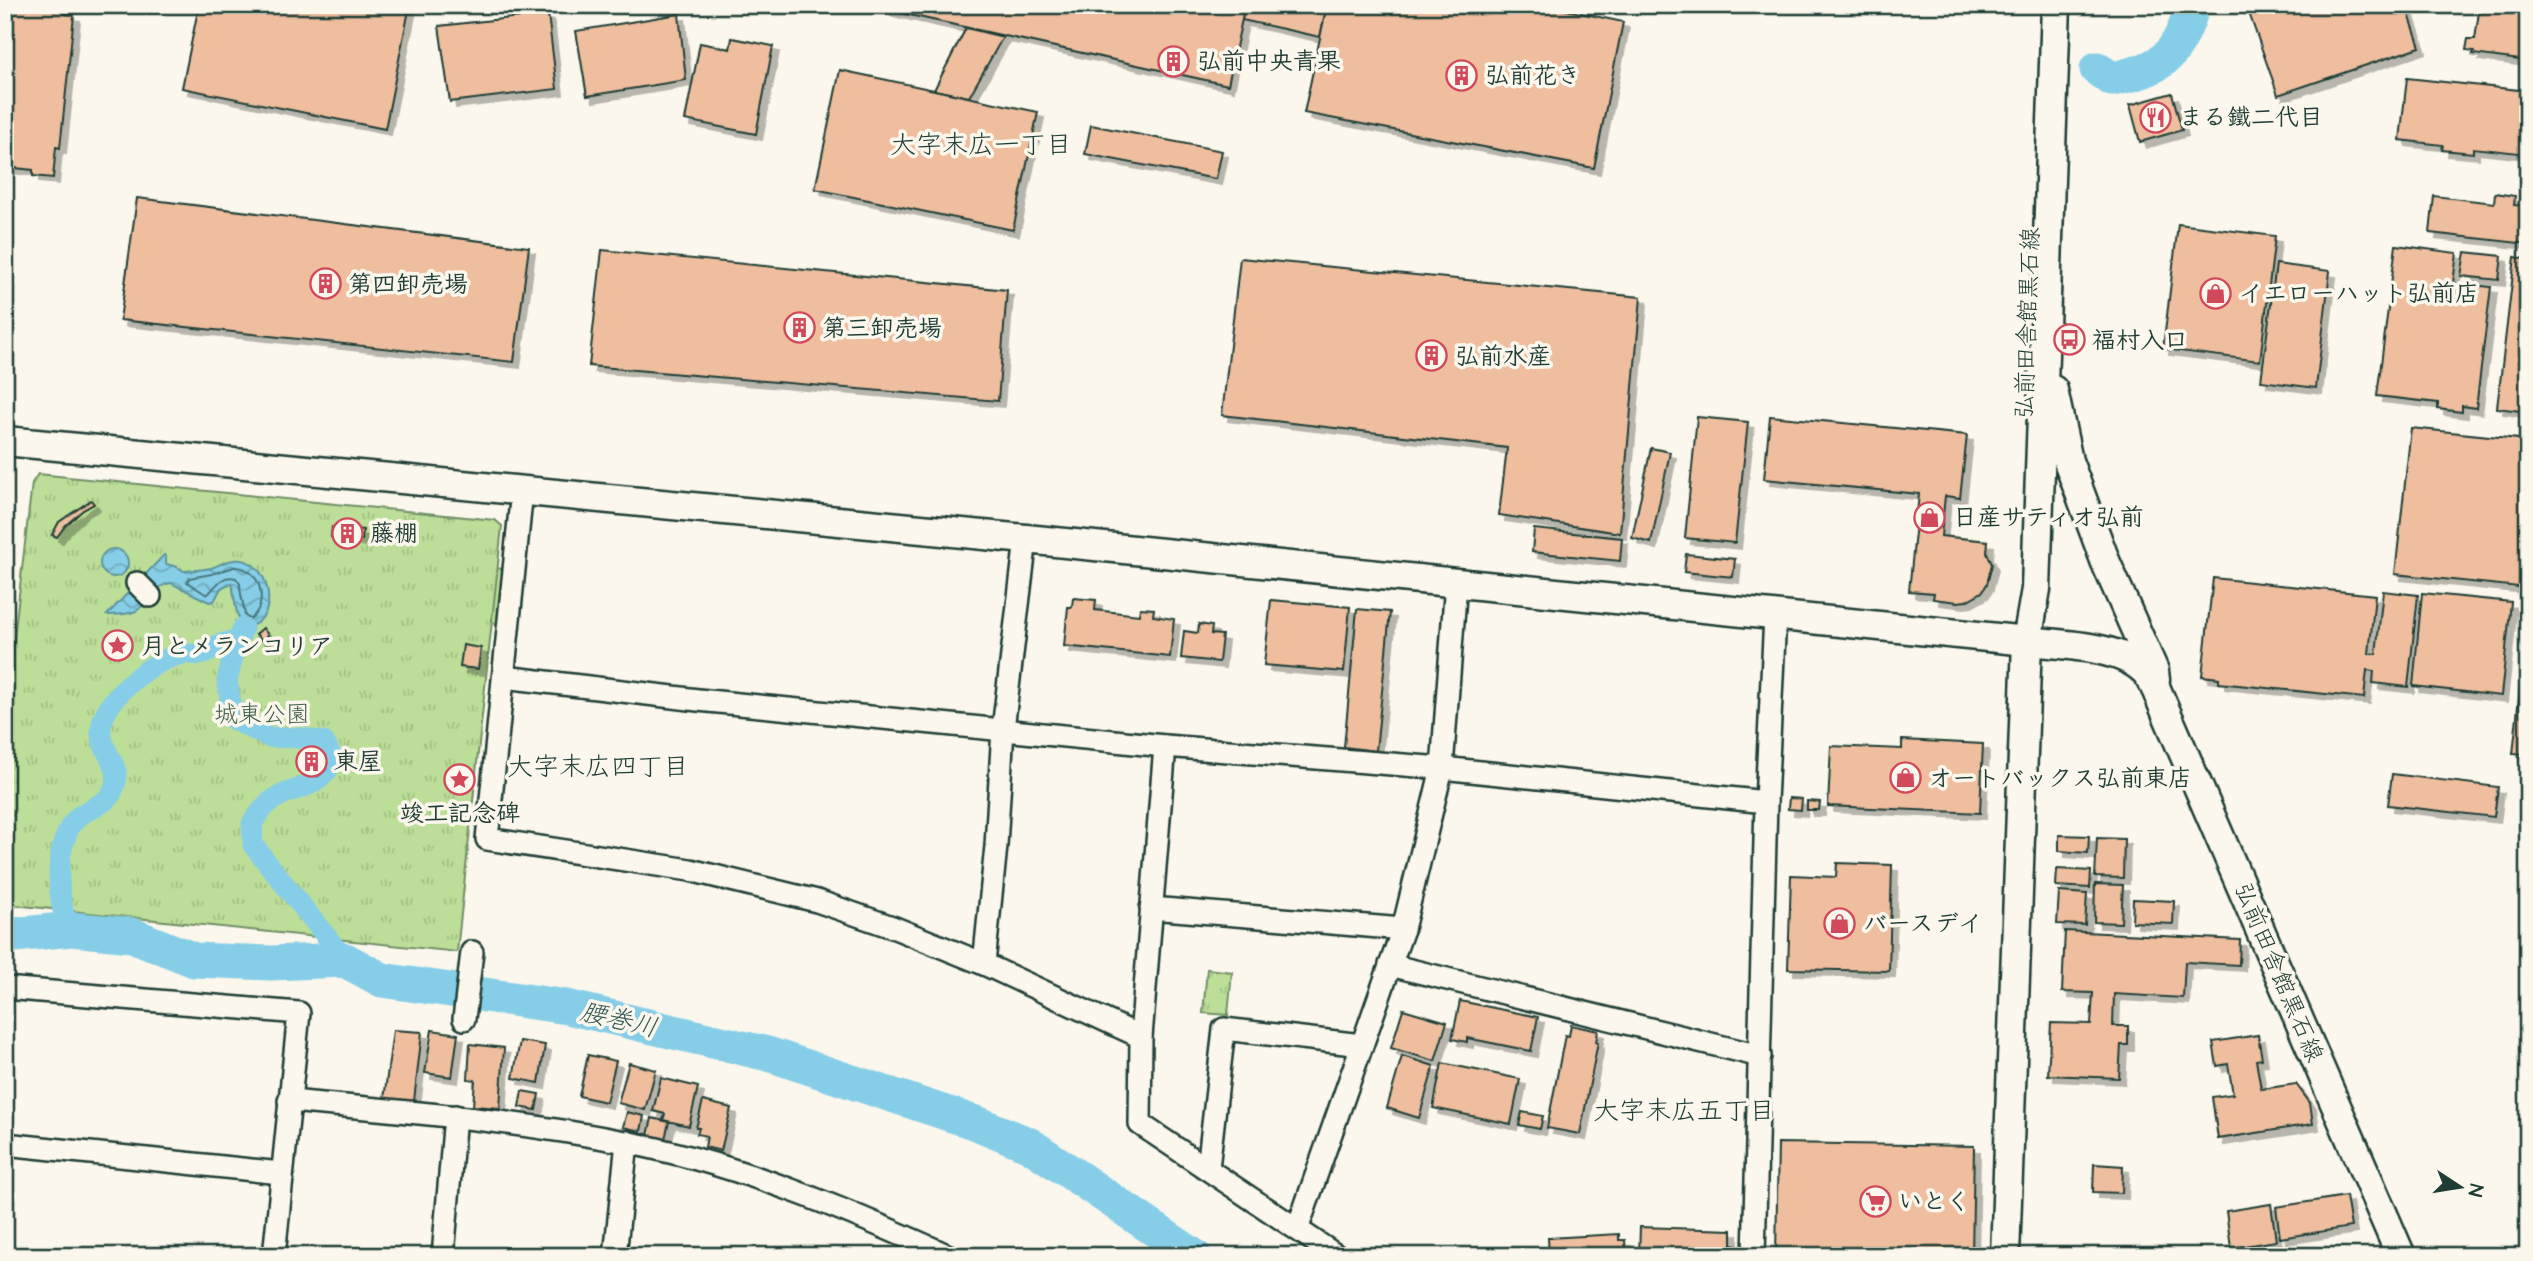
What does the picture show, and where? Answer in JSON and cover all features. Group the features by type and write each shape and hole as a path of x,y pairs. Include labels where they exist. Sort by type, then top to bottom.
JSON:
{"street":[{"name":"弘前田舎館黒石線","path":"2027,641 2019,587 2037,5"},
{"name":"弘前田舎館黒石線","path":"2027,641 2036,589 2056,5"},
{"name":"弘前田舎館黒石線","path":"2044,346 2068,461 2106,563 2154,671 2156,689"},
{"path":"5,441 1026,539 2027,641 2005,1256"},
{"path":"522,491 487,839 690,870 817,901 895,928 984,964 1141,1037"},
{"path":"984,964 996,846 1003,729 1026,539"},
{"path":"1297,1227 1403,929 1442,768 1456,582"},
{"path":"1754,1256 1766,802 1775,616"},
{"name":"弘前田舎館黒石線","path":"2027,641 2078,647 2118,656 2146,671 2401,1256"},
{"path":"504,677 698,700 1165,746 1442,768 1766,802"},
{"path":"1165,746 1141,1037 1140,1124 1338,1256"},
{"path":"1152,908 1403,929"},
{"path":"464,1019 472,951"},
{"path":"1390,965 1760,1056"},
{"path":"5,988 299,1013 274,1256"},
{"path":"1208,1168 1224,1029 1362,1045"},
{"path":"289,1101 455,1116 627,1142 742,1172 849,1211 949,1256"},
{"path":"443,1256 455,1116"},
{"path":"615,1256 627,1142"},
{"path":"5,1144 281,1173"}],"green space":[{"name":"城東公園","path":"38,474 495,520 502,526 457,952 5,904 5,715 32,483"},
{"path":"492,568 505,569 500,624 486,623"},
{"path":"1207,969 1232,972 1228,1015 1203,1013"}],"water":[{"path":"114,549 124,553 128,563 124,573 114,577 104,573 100,563 104,553"},
{"path":"164,555 166,564 184,571 211,568 234,560 250,563 262,575 268,593 266,611 262,618 243,628 232,583 221,588 214,601 209,602 171,583 155,591 136,611 107,615"}],"building":[{"path":"5,5 64,5 64,14 74,15 60,148 56,147 53,178 33,176 33,170 5,167"},
{"path":"199,5 410,5 385,129 182,88"},
{"name":"弘前中央青果","path":"864,5 1245,5 1228,85"},
{"path":"1245,5 1327,5 1320,37 1242,20"},
{"name":"弘前花き","path":"1327,5 1543,5 1623,22 1594,168 1304,113"},
{"path":"2258,5 2406,5 2420,47 2278,95 2248,10 2259,7"},
{"path":"2480,5 2528,5 2528,61 2473,54 2474,51 2466,50 2468,39 2475,39"},
{"path":"548,14 557,89 450,102 439,26"},
{"path":"679,14 686,80 587,96 576,31"},
{"path":"966,28 1003,37 969,97 934,90"},
{"path":"732,38 773,46 756,134 685,120 700,43 730,49"},
{"path":"840,70 1038,112 1013,230 815,189"},
{"path":"2407,78 2528,91 2528,154 2473,148 2473,153 2442,150 2443,145 2400,140"},
{"name":"まる鐵二代目","path":"2172,93 2182,130 2140,142 2130,105"},
{"path":"1091,125 1222,151 1216,179 1085,154"},
{"path":"2495,193 2515,196 2514,205 2528,206 2528,244 2430,233 2434,196 2494,203"},
{"name":"第四卸売場","path":"137,198 529,247 514,362 120,320"},
{"path":"2178,224 2275,236 2260,361 2163,349"},
{"path":"2396,245 2457,253 2453,283 2491,287 2476,408 2462,406 2462,412 2438,409 2438,403 2377,396"},
{"name":"第三卸売場","path":"602,250 1007,290 998,401 589,366"},
{"path":"2465,252 2502,256 2499,280 2461,276"},
{"path":"2515,257 2528,259 2528,412 2497,408"},
{"name":"弘前水産","path":"1240,258 1641,297 1620,533 1499,515 1507,448 1222,415"},
{"path":"2276,264 2330,271 2316,388 2261,381"},
{"name":"日産サティオ弘前","path":"1770,416 1967,435 1960,498 1945,496 1941,536 1988,541 1987,553 1992,564 1982,592 1966,601 1958,602 1933,599 1934,593 1909,591 1919,494 1764,479"},
{"path":"1697,417 1748,422 1735,543 1685,538"},
{"path":"2411,428 2528,440 2528,588 2395,574"},
{"path":"1651,448 1670,452 1651,543 1632,538"},
{"path":"91,500 94,504 65,526 57,537 52,535 59,522"},
{"name":"藤棚","path":"332,527 363,530 362,540 331,537"},
{"path":"1534,529 1622,538 1620,561 1532,552"},
{"path":"1686,554 1735,559 1733,577 1684,572"},
{"path":"2213,578 2375,595 2369,654 2376,654 2383,591 2418,595 2408,687 2373,683 2374,671 2367,670 2364,698 2219,683 2219,678 2202,676"},
{"path":"2422,593 2511,602 2501,696 2413,686"},
{"path":"1073,598 1096,600 1095,610 1139,615 1140,608 1154,609 1153,616 1174,619 1170,657 1064,646 1068,607 1072,607"},
{"path":"1271,600 1350,607 1344,672 1264,665"},
{"path":"1357,609 1390,612 1376,751 1344,747"},
{"path":"2528,621 2528,755 2513,754"},
{"path":"1199,624 1212,626 1211,634 1222,635 1219,662 1181,658 1184,631 1198,633"},
{"path":"263,628 268,635 261,640 256,634"},
{"path":"463,645 481,648 478,669 460,667"},
{"name":"オートバックス弘前東店","path":"1902,740 1983,744 1980,813 1828,806 1831,746 1902,749"},
{"name":"東屋","path":"305,752 317,753 321,763 312,771 302,764"},
{"path":"2392,774 2498,787 2494,817 2388,805"},
{"path":"1789,798 1802,799 1801,810 1788,809"},
{"path":"1807,801 1820,802 1819,810 1807,810"},
{"path":"2059,835 2089,836 2088,853 2059,851"},
{"path":"2097,838 2124,839 2123,878 2095,877"},
{"name":"バースデイ","path":"1837,863 1892,865 1889,971 1788,969 1791,875 1836,877"},
{"path":"2057,869 2091,871 2090,888 2056,886"},
{"path":"2095,884 2123,885 2121,923 2094,922"},
{"path":"2059,892 2087,894 2085,925 2057,924"},
{"path":"2133,899 2174,901 2173,924 2132,922"},
{"path":"2065,931 2240,940 2239,965 2185,962 2183,998 2114,994 2113,1026 2128,1026 2128,1045 2121,1045 2119,1078 2048,1075 2051,1023 2091,1024 2093,993 2062,992"},
{"path":"1460,1001 1538,1017 1531,1051 1467,1038 1467,1042 1452,1039"},
{"path":"1403,1009 1447,1022 1435,1061 1391,1048"},
{"path":"1571,1025 1598,1031 1580,1134 1547,1128 1565,1035 1569,1036"},
{"path":"393,1030 422,1032 414,1101 384,1099"},
{"path":"432,1030 458,1034 452,1077 425,1073"},
{"path":"2258,1035 2262,1059 2256,1060 2261,1089 2296,1084 2310,1103 2313,1124 2218,1139 2212,1097 2233,1094 2228,1064 2217,1066 2213,1042"},
{"path":"520,1041 545,1045 539,1083 513,1078"},
{"path":"470,1044 504,1048 500,1108 473,1106 475,1080 468,1079"},
{"path":"588,1055 616,1061 606,1102 579,1096"},
{"path":"1402,1056 1434,1066 1419,1118 1387,1108"},
{"path":"629,1063 656,1070 645,1110 618,1103"},
{"path":"1442,1063 1520,1079 1511,1124 1433,1108"},
{"path":"661,1078 698,1087 689,1126 663,1120 665,1114 653,1111"},
{"path":"522,1091 539,1094 536,1110 519,1107"},
{"path":"703,1101 731,1108 721,1151 705,1147 707,1136 697,1134"},
{"path":"627,1112 644,1116 641,1131 623,1127"},
{"path":"1522,1112 1543,1116 1540,1129 1519,1125"},
{"path":"652,1118 669,1122 665,1139 648,1135"},
{"name":"いとく","path":"1778,1143 1974,1146 1972,1256 1776,1256"},
{"path":"2094,1164 2123,1166 2122,1193 2093,1192"},
{"path":"2346,1196 2351,1227 2280,1238 2276,1207"},
{"path":"2271,1204 2276,1241 2231,1248 2226,1211"},
{"path":"1640,1227 1732,1230 1732,1245 1737,1246 1736,1256 1639,1256"},
{"path":"1619,1234 1619,1240 1625,1240 1626,1255 1549,1256 1548,1238"}],"waterway":[{"path":"2097,69 2112,79 2157,64 2181,37 2193,5"},
{"path":"243,628 227,681 234,720 269,737 324,742 333,759 328,770 314,782 279,796 265,806 252,823 253,845 345,960"},
{"path":"71,929 65,918 59,889 61,856 69,828 77,818 104,801 115,785 115,769 101,734 102,722 108,709 130,684 157,664 183,654 204,654 220,644 238,641"},
{"name":"腰巻川","path":"5,936 71,929 132,935 194,960 271,963 345,960 382,980 567,1007 768,1054 979,1124 1030,1145 1194,1256"}],"place":[{"name":"弘前中央青果","path":"1174,61"},
{"name":"弘前花き","path":"1462,75"},
{"name":"まる鐵二代目","path":"2156,117"},
{"name":"第四卸売場","path":"325,284"},
{"name":"イエローハット弘前店","path":"2216,293"},
{"name":"第三卸売場","path":"799,328"},
{"name":"福村入口","path":"2069,340"},
{"name":"弘前水産","path":"1432,356"},
{"name":"日産サティオ弘前","path":"1930,517"},
{"name":"藤棚","path":"347,533"},
{"name":"月とメランコリア","path":"118,646"},
{"name":"東屋","path":"311,761"},
{"name":"オートバックス弘前東店","path":"1905,778"},
{"name":"竣工記念碑","path":"460,779"},
{"name":"バースデイ","path":"1840,923"},
{"name":"いとく","path":"1875,1201"}],"district":[{"name":"大字末広一丁目","path":"981,144"},
{"name":"大字末広四丁目","path":"598,766"},
{"name":"大字末広五丁目","path":"1684,1110"}]}
